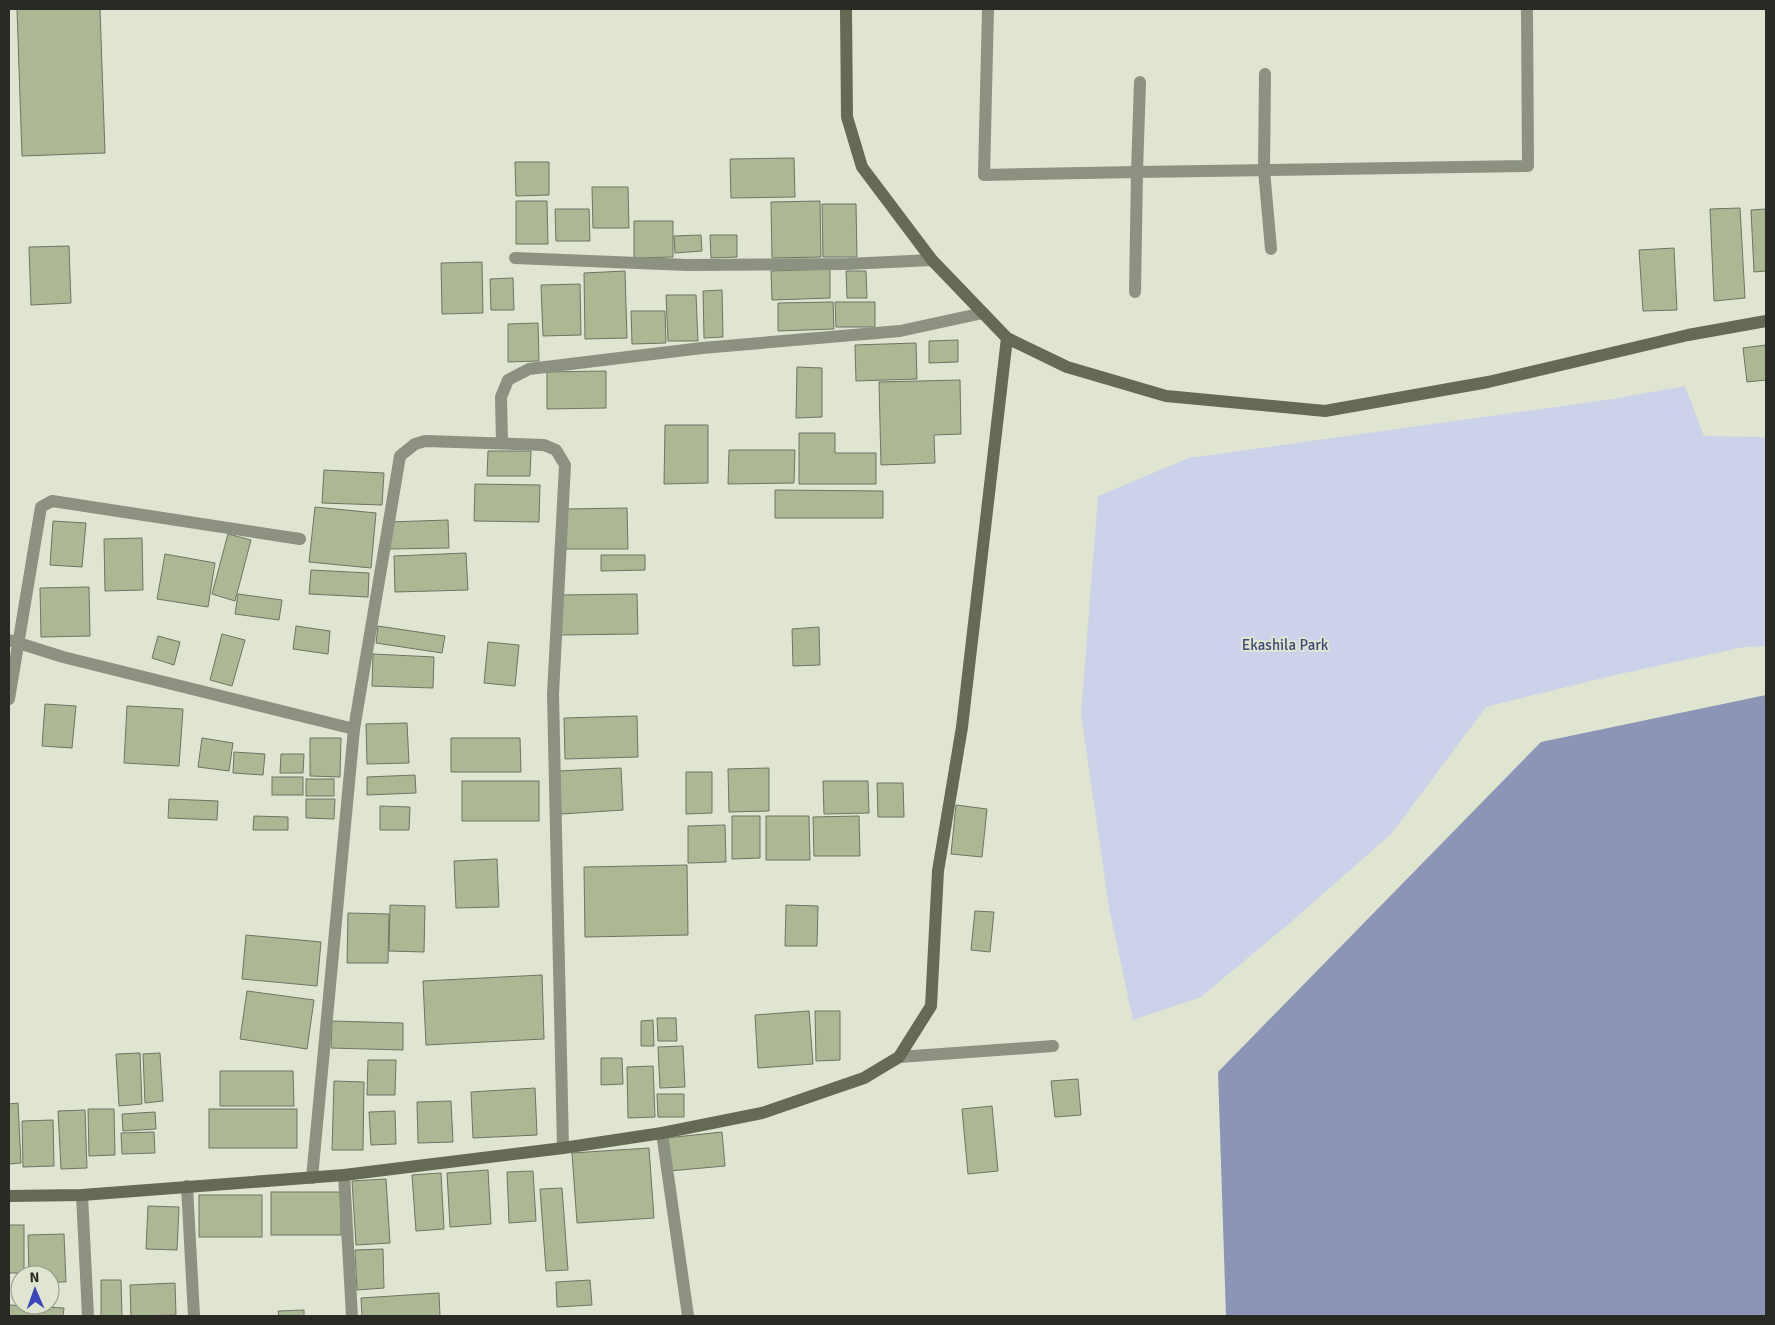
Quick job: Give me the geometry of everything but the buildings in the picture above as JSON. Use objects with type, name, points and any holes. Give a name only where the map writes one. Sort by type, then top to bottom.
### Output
[{"type":"street","points":[[846,9],[848,117],[862,167],[932,260],[1007,338],[1067,367],[1166,396],[1325,411],[1488,382],[1688,335],[1766,321]]},
{"type":"street","points":[[988,9],[984,175],[1528,166],[1527,9]]},
{"type":"street","points":[[1265,74],[1264,170],[1271,249]]},
{"type":"street","points":[[1135,292],[1140,82]]},
{"type":"street","points":[[515,258],[687,265],[847,264],[932,260]]},
{"type":"street","points":[[502,442],[501,397],[508,380],[529,369],[702,348],[900,331],[982,313]]},
{"type":"street","points":[[899,1057],[931,1006],[938,871],[962,726],[1007,338]]},
{"type":"street","points":[[312,1178],[354,729],[400,456],[415,444],[425,440],[544,445],[556,450],[565,466],[553,694],[563,1148]]},
{"type":"street","points":[[9,699],[14,641],[41,506],[52,501],[300,539]]},
{"type":"street","points":[[14,641],[63,657],[354,729]]},
{"type":"street","points":[[9,1196],[82,1195],[312,1178],[563,1148],[662,1133],[762,1113],[864,1078],[899,1057],[1053,1046]]},
{"type":"street","points":[[662,1133],[688,1316]]},
{"type":"street","points":[[344,1175],[352,1316]]},
{"type":"street","points":[[187,1186],[194,1316]]},
{"type":"street","points":[[82,1195],[88,1316]]},
{"type":"green space","name":"Ekashila Park","points":[[1685,386],[1704,436],[1766,437],[1766,646],[1744,647],[1611,676],[1486,707],[1391,834],[1291,922],[1201,997],[1133,1020],[1109,908],[1081,714],[1098,496],[1189,458],[1613,399]]},
{"type":"shaded area","points":[[1766,695],[1766,1316],[1226,1316],[1218,1072],[1541,742]]}]
